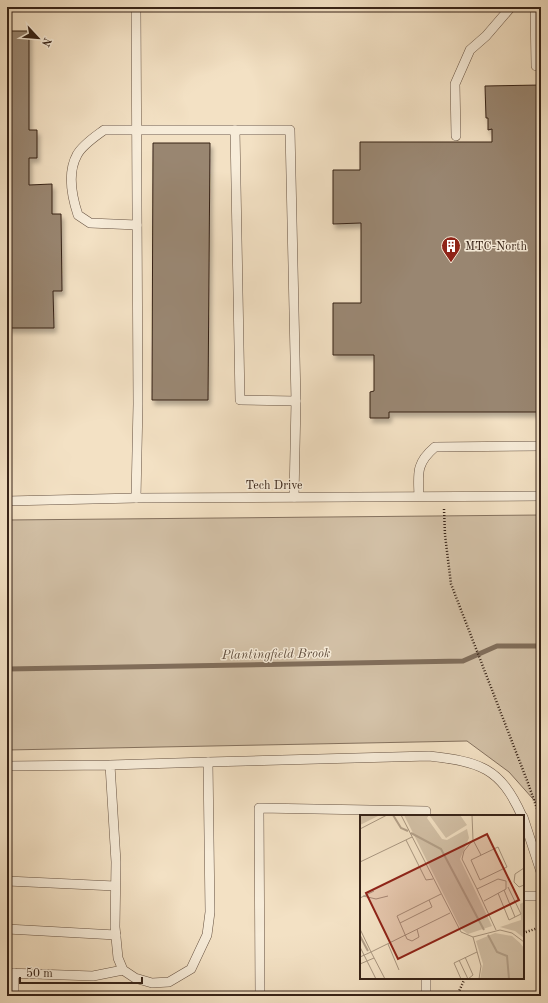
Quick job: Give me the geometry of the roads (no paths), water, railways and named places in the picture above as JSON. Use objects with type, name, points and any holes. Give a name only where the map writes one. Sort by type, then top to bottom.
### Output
[{"type":"lane","points":[[136,7],[136,498]]},
{"type":"lane","points":[[456,136],[455,84],[470,50],[486,36],[511,7]]},
{"type":"lane","points":[[535,7],[536,66]]},
{"type":"lane","points":[[137,225],[90,223],[78,215],[73,200],[72,174],[77,154],[104,130],[290,130],[296,401],[294,497]]},
{"type":"lane","points":[[235,130],[240,400],[296,401]]},
{"type":"lane","points":[[419,496],[418,472],[424,456],[435,447],[541,446]]},
{"type":"lane","name":"Tech Drive","points":[[7,502],[136,498],[541,496]]},
{"type":"lane","points":[[7,766],[110,765],[429,756],[463,760],[491,771],[513,795],[522,815]]},
{"type":"lane","points":[[110,765],[118,958],[123,970],[135,978],[152,983],[169,982],[191,969],[207,935],[210,912],[208,762]]},
{"type":"lane","points":[[260,996],[259,808],[426,811],[426,815]]},
{"type":"lane","points":[[524,820],[541,872]]},
{"type":"lane","points":[[7,881],[115,886]]},
{"type":"lane","points":[[524,896],[541,896]]},
{"type":"lane","points":[[7,929],[116,935]]},
{"type":"lane","points":[[14,996],[11,973],[93,976],[123,970]]},
{"type":"lane","points":[[426,979],[426,996]]},
{"type":"waterway","name":"Plantingfield Brook","points":[[7,669],[463,661],[497,646],[541,646]]},
{"type":"place","name":"MTC-North","points":[[451,263]]}]
